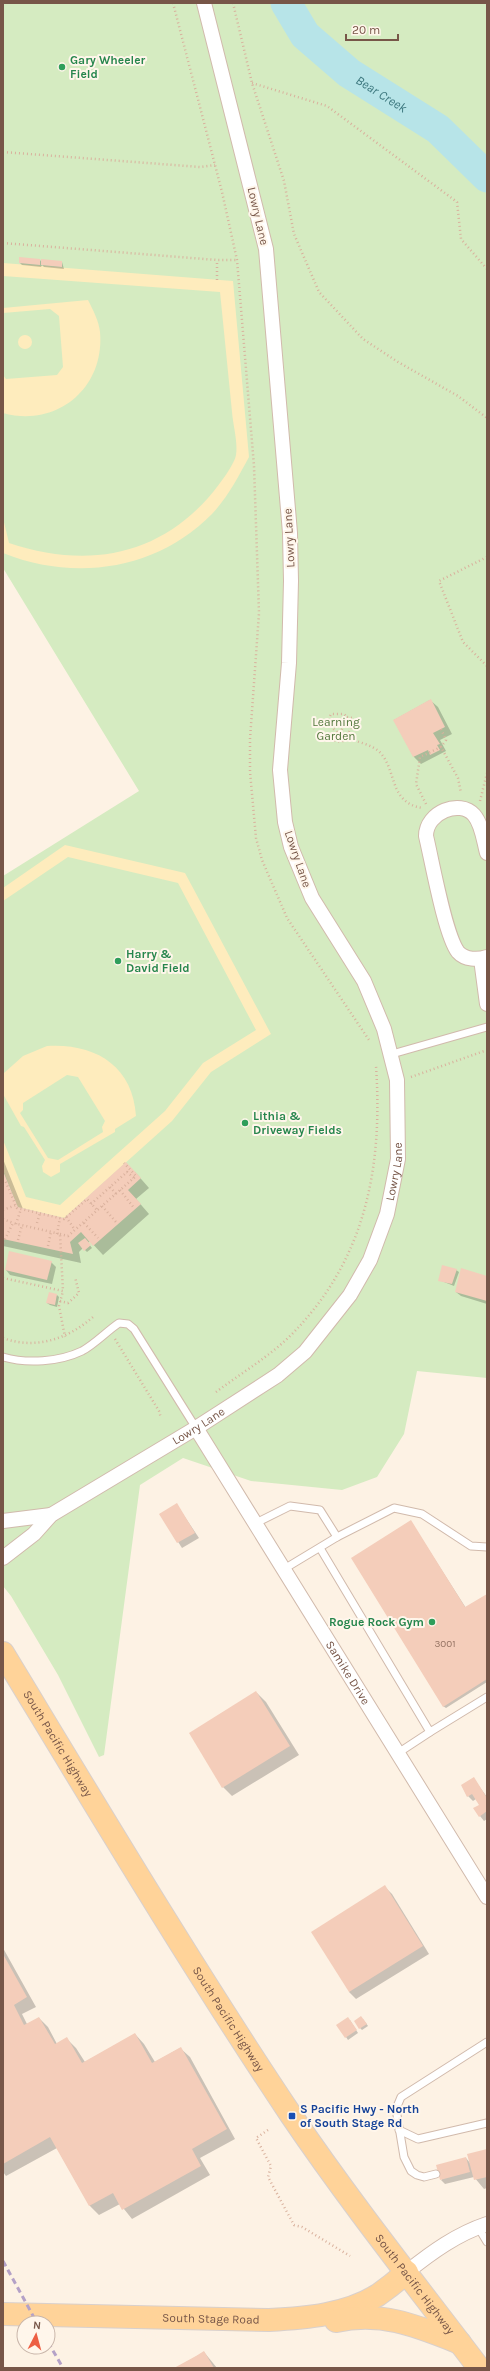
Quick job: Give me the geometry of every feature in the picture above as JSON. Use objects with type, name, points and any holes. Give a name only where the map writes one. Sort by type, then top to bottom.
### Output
[{"type":"main road","name":"South Pacific Highway","points":[[3,1653],[272,2085],[335,2176],[479,2368]]},
{"type":"main road","name":"South Stage Road","points":[[3,2314],[269,2320],[311,2318],[344,2310],[377,2296],[407,2272]]},
{"type":"main road","points":[[269,2320],[296,2326],[309,2326],[368,2317],[394,2319],[460,2342]]},
{"type":"street","name":"Lowry Lane","points":[[3,1558],[34,1534],[51,1515],[196,1428],[278,1375],[305,1352],[350,1295],[364,1272],[387,1214],[398,1159],[398,1083],[392,1054],[374,1001],[364,981],[312,898],[291,847],[285,822],[280,770],[289,663],[291,554],[285,463],[266,249],[204,3]]},
{"type":"street","points":[[487,853],[469,812],[448,810],[433,817],[426,830],[426,836],[450,935],[459,953],[468,958],[484,958],[487,1004]]},
{"type":"street","name":"Samike Drive","points":[[196,1428],[487,1897]]},
{"type":"street","name":"Lowry Lane","points":[[3,1521],[51,1515]]},
{"type":"street","points":[[407,2272],[430,2253],[483,2226]]},
{"type":"lane","points":[[392,1054],[487,1027]]},
{"type":"lane","points":[[3,1357],[25,1361],[62,1357],[82,1351],[119,1323],[128,1324],[134,1329],[196,1428]]},
{"type":"lane","points":[[256,1523],[290,1506],[320,1510],[337,1538]]},
{"type":"lane","points":[[284,1569],[337,1538],[394,1508],[422,1514],[471,1546],[487,1547]]},
{"type":"lane","points":[[320,1548],[430,1732]]},
{"type":"lane","points":[[398,1753],[487,1698]]},
{"type":"lane","points":[[436,2174],[424,2177],[411,2171],[404,2158],[396,2109],[401,2097],[487,2042]]},
{"type":"lane","points":[[399,2130],[418,2139],[487,2123]]},
{"type":"lane","points":[[483,2226],[487,2242]]},
{"type":"path","points":[[232,3],[252,83],[284,181],[294,234],[319,292],[363,339],[398,362],[458,396],[487,418]]},
{"type":"path","points":[[252,83],[327,106],[457,202],[461,239],[487,269]]},
{"type":"path","points":[[3,152],[200,167],[215,165]]},
{"type":"path","points":[[3,243],[217,260],[236,260]]},
{"type":"path","points":[[217,260],[217,280]]},
{"type":"path","points":[[487,557],[439,581],[463,642],[487,666]]},
{"type":"path","points":[[340,734],[329,736],[328,739],[342,742],[346,737],[354,725],[354,721],[344,714],[331,714],[328,720],[331,727],[346,737],[374,748],[383,756],[399,795],[422,808],[428,808],[416,784],[420,757],[441,747],[446,740],[441,729]]},
{"type":"path","points":[[340,734],[347,717]]},
{"type":"path","points":[[336,735],[336,741]]},
{"type":"path","points":[[441,747],[458,778],[469,812],[482,798],[487,773]]},
{"type":"path","points":[[410,1078],[487,1050]]},
{"type":"path","points":[[124,1163],[136,1176],[134,1178]]},
{"type":"path","points":[[92,1204],[127,1172],[134,1178]]},
{"type":"path","points":[[3,1219],[68,1236],[134,1178]]},
{"type":"path","points":[[3,1180],[5,1180],[16,1205],[20,1209],[66,1218],[87,1199],[97,1210]]},
{"type":"path","points":[[110,1187],[116,1194]]},
{"type":"path","points":[[120,1190],[134,1208]]},
{"type":"path","points":[[3,1210],[16,1205]]},
{"type":"path","points":[[102,1206],[116,1222]]},
{"type":"path","points":[[3,1243],[15,1223],[20,1209]]},
{"type":"path","points":[[38,1223],[40,1213]]},
{"type":"path","points":[[60,1218],[58,1234],[63,1291],[60,1301],[65,1337]]},
{"type":"path","points":[[66,1218],[75,1230]]},
{"type":"path","points":[[84,1223],[98,1238]]},
{"type":"path","points":[[18,1240],[22,1225]]},
{"type":"path","points":[[48,1246],[51,1232]]},
{"type":"path","points":[[60,1301],[68,1303],[79,1293],[75,1277]]},
{"type":"path","points":[[3,1278],[63,1291]]},
{"type":"path","points":[[3,1338],[24,1343],[45,1342],[65,1337],[93,1317]]},
{"type":"path","points":[[115,1339],[159,1410],[161,1418]]},
{"type":"path","points":[[268,2130],[256,2138],[271,2166],[268,2177],[294,2225],[302,2227],[350,2256]]},
{"type":"green space","name":"Lithia & Driveway Fields","points":[[3,3],[487,3],[487,1378],[417,1371],[404,1434],[377,1477],[342,1490],[251,1481],[183,1458],[140,1485],[104,1755],[99,1757],[58,1675],[11,1596],[3,1586],[3,876],[139,791],[3,568]]},
{"type":"sand","points":[[3,263],[233,281],[249,457],[223,501],[212,514],[190,533],[166,548],[141,559],[114,565],[86,568],[58,567],[30,562],[3,553],[3,518],[9,543],[37,551],[64,555],[91,556],[116,552],[141,545],[165,534],[187,518],[208,498],[220,483],[235,460],[236,439],[220,292],[3,276]]},
{"type":"sand","points":[[88,300],[96,316],[100,332],[99,352],[95,370],[86,386],[74,399],[59,409],[42,415],[23,416],[3,413],[3,375],[6,379],[57,375],[63,367],[59,316],[50,309],[3,313],[3,308]]},
{"type":"sand","points":[[22,335],[28,335],[32,339],[32,345],[28,349],[22,349],[18,345],[18,339]]},
{"type":"sand","points":[[65,845],[185,873],[271,1034],[211,1072],[172,1121],[64,1218],[18,1207],[3,1170],[3,1140],[26,1197],[60,1205],[165,1111],[203,1063],[256,1030],[178,883],[68,857],[3,901],[3,888]]},
{"type":"sand","points":[[47,1046],[80,1048],[95,1053],[108,1061],[119,1071],[127,1083],[133,1098],[136,1116],[115,1129],[115,1132],[60,1164],[60,1172],[51,1177],[43,1172],[42,1166],[45,1160],[24,1127],[21,1126],[3,1094],[4,1073],[23,1056]],"holes":[[[67,1075],[78,1077],[105,1121],[102,1127],[103,1132],[58,1160],[48,1158],[20,1113],[23,1110],[23,1103]]]},
{"type":"building","points":[[19,257],[40,259],[40,265],[19,263]]},
{"type":"building","points":[[41,259],[62,261],[62,267],[41,265]]},
{"type":"building","points":[[431,699],[445,727],[433,733],[440,744],[437,745],[440,750],[430,755],[428,750],[413,757],[393,720]]},
{"type":"building","points":[[126,1162],[141,1178],[128,1190],[141,1204],[93,1246],[81,1232],[70,1242],[73,1254],[3,1239],[3,1171],[18,1207],[64,1218]]},
{"type":"building","points":[[85,1238],[91,1245],[84,1251],[78,1243]]},
{"type":"building","points":[[9,1251],[52,1261],[47,1280],[5,1270]]},
{"type":"building","points":[[442,1265],[457,1269],[452,1284],[438,1281]]},
{"type":"building","points":[[461,1268],[487,1276],[487,1301],[455,1292]]},
{"type":"building","points":[[49,1292],[57,1294],[55,1305],[46,1303]]},
{"type":"building","points":[[177,1503],[195,1533],[177,1543],[159,1514]]},
{"type":"building","points":[[411,1520],[465,1607],[487,1594],[487,1679],[443,1707],[351,1558]]},
{"type":"building","points":[[256,1691],[290,1746],[222,1788],[189,1733]]},
{"type":"building","points":[[474,1777],[487,1798],[487,1811],[479,1817],[473,1808],[479,1805],[472,1794],[467,1797],[461,1785]]},
{"type":"building","points":[[385,1885],[423,1946],[349,1992],[311,1932]]},
{"type":"building","points":[[3,1954],[27,1997],[14,2005],[24,2025],[39,2017],[55,2044],[67,2037],[82,2063],[135,2033],[152,2063],[181,2047],[227,2129],[192,2149],[201,2166],[122,2210],[113,2193],[89,2206],[50,2137],[3,2164]]},
{"type":"building","points":[[361,2016],[367,2024],[359,2029],[354,2021]]},
{"type":"building","points":[[348,2017],[357,2030],[345,2038],[336,2025]]},
{"type":"building","points":[[487,2149],[487,2177],[474,2180],[467,2154]]},
{"type":"building","points":[[466,2157],[470,2172],[440,2180],[436,2165]]},
{"type":"building","points":[[204,2351],[214,2368],[174,2368],[196,2356]]},
{"type":"waterway","name":"Bear Creek","points":[[286,3],[305,35],[349,73],[438,129],[487,177]]},
{"type":"railway","points":[[3,2261],[33,2315]]},
{"type":"railway","points":[[56,2355],[63,2368]]},
{"type":"place","name":"Gary Wheeler Field","points":[[62,67]]},
{"type":"place","name":"Harry & David Field","points":[[118,961]]},
{"type":"place","name":"Lithia & Driveway Fields","points":[[245,1123]]},
{"type":"place","name":"Rogue Rock Gym","points":[[432,1622]]},
{"type":"place","name":"S Pacific Hwy - North of South Stage Rd","points":[[292,2116]]},
{"type":"park label","name":"Learning Garden","points":[[336,729]]}]
